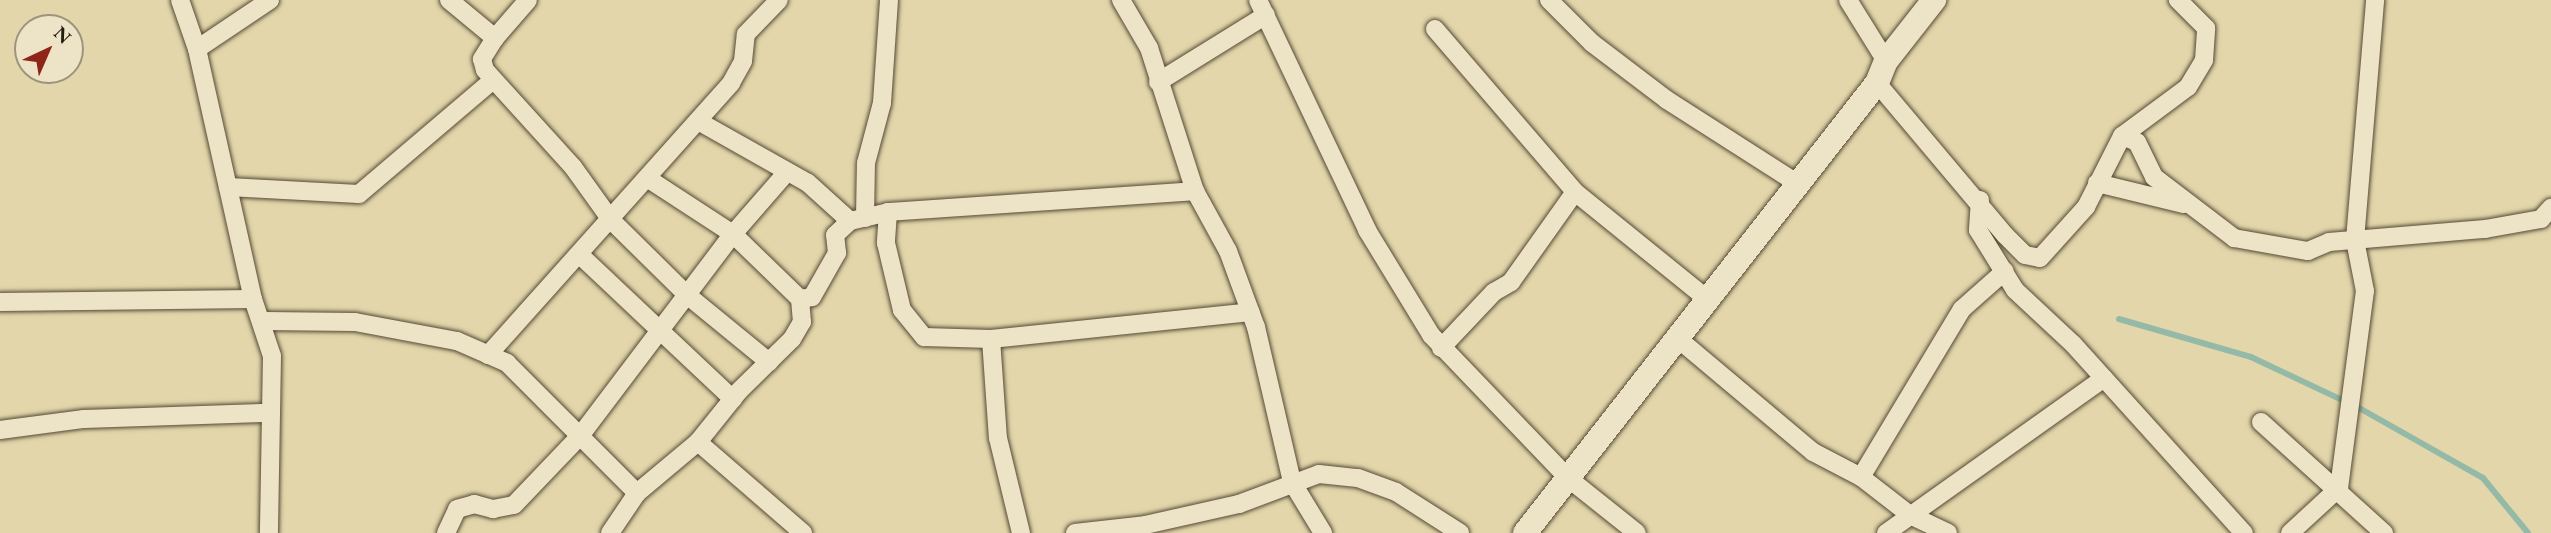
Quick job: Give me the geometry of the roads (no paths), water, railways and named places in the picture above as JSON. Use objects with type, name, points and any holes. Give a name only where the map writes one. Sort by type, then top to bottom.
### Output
[{"type":"main road","points":[[1525,533],[1882,72],[1934,0]]},
{"type":"street","points":[[180,0],[197,49],[253,299],[264,321],[272,356],[269,533]]},
{"type":"street","points":[[197,49],[270,0]]},
{"type":"street","points":[[449,0],[495,38]]},
{"type":"street","points":[[528,0],[495,38],[481,59],[493,80],[573,167],[611,220],[687,295],[769,362]]},
{"type":"street","points":[[488,355],[731,83],[743,61],[746,34],[779,0]]},
{"type":"street","points":[[858,219],[866,163],[882,103],[889,0]]},
{"type":"street","points":[[1121,0],[1149,48],[1195,191],[1228,251],[1251,312],[1292,482],[1323,533]]},
{"type":"street","points":[[1549,0],[1592,43],[1667,100],[1796,182]]},
{"type":"street","points":[[1848,0],[1882,72],[1952,174],[1980,200],[2025,255],[2040,258],[2086,207],[2122,136],[2188,87],[2204,60],[2206,28],[2178,0]]},
{"type":"street","points":[[2290,533],[2339,488],[2365,291],[2355,240],[2375,0]]},
{"type":"street","points":[[1158,82],[1262,8],[1367,230],[1441,348],[1568,478],[1637,533]]},
{"type":"street","points":[[1435,29],[1575,192],[1707,299]]},
{"type":"street","points":[[228,187],[359,194],[493,80]]},
{"type":"street","points":[[698,121],[808,183],[858,219]]},
{"type":"street","points":[[2122,136],[2133,137],[2154,177],[2234,238],[2308,251],[2329,242],[2486,229],[2541,219],[2551,208]]},
{"type":"street","points":[[446,533],[457,509],[474,504],[493,509],[514,505],[580,436],[733,234],[787,172]]},
{"type":"street","points":[[610,533],[637,494],[698,442],[733,400],[792,339],[802,322],[800,299],[733,234],[647,178]]},
{"type":"street","points":[[2097,183],[2190,205]]},
{"type":"street","points":[[800,299],[812,297],[837,253],[835,235],[858,219],[888,212],[1195,191]]},
{"type":"street","points":[[1441,348],[1494,292],[1511,282],[1575,192]]},
{"type":"street","points":[[1980,200],[1978,230],[2015,290],[2104,379],[2244,533]]},
{"type":"street","points":[[888,212],[886,243],[902,310],[924,337],[991,339],[1251,312]]},
{"type":"street","points":[[580,255],[733,400]]},
{"type":"street","points":[[1861,477],[1962,309],[2005,271]]},
{"type":"street","points":[[0,302],[253,299]]},
{"type":"street","points":[[264,321],[355,322],[457,341],[507,363],[637,494]]},
{"type":"street","points":[[1676,337],[1812,452],[1861,477],[1910,515],[1948,533]]},
{"type":"street","points":[[991,339],[998,438],[1021,533]]},
{"type":"street","points":[[1886,533],[2104,379]]},
{"type":"street","points":[[0,430],[84,419],[269,413]]},
{"type":"street","points":[[2261,422],[2339,488],[2385,533]]},
{"type":"street","points":[[698,442],[803,533]]},
{"type":"street","points":[[1075,533],[1145,525],[1239,505],[1292,482],[1319,474],[1358,478],[1396,492],[1460,533]]},
{"type":"waterway","points":[[2119,319],[2251,357],[2361,409],[2483,478],[2528,533]]}]
